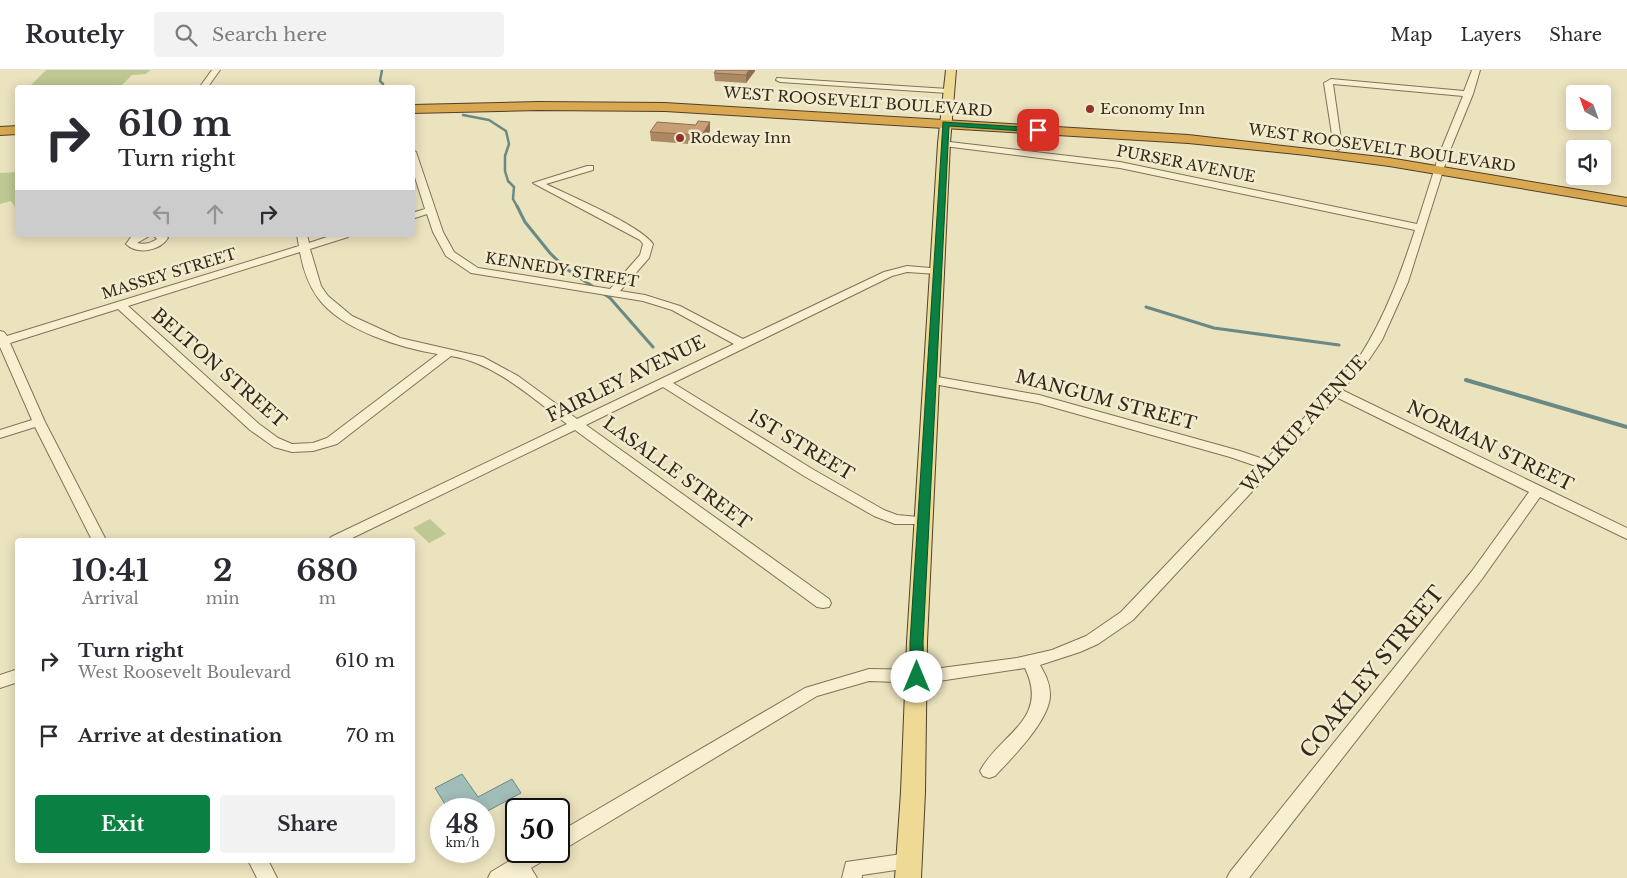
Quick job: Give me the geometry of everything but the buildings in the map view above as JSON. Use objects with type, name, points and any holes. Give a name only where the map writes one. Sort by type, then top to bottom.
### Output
[{"type":"highway","name":"WEST ROOSEVELT BOULEVARD","points":[[415,101],[608,97],[946,119],[1247,144],[1627,191]]},
{"type":"highway","points":[[415,106],[433,100]]},
{"type":"highway","name":"WEST ROOSEVELT BOULEVARD","points":[[415,107],[665,107],[1161,128],[1338,147],[1627,202]]},
{"type":"highway","points":[[0,122],[15,121]]},
{"type":"highway","points":[[0,131],[15,130]]},
{"type":"main road","points":[[909,869],[917,642],[944,143],[951,70]]},
{"type":"street","points":[[205,85],[216,70]]},
{"type":"street","name":"WALKUP AVENUE","points":[[570,835],[811,692],[852,678],[870,675],[887,674],[917,677],[1031,663],[1081,645],[1112,628],[1127,616],[1336,392],[1376,340],[1403,282],[1440,167],[1469,94],[1476,70]]},
{"type":"street","points":[[780,80],[948,91]]},
{"type":"street","points":[[1338,147],[1328,83],[1331,81],[1469,94]]},
{"type":"street","name":"PURSER AVENUE","points":[[944,143],[1120,165],[1420,228]]},
{"type":"street","name":"KENNEDY STREET","points":[[415,161],[438,232],[450,254],[474,271],[612,293],[667,304],[743,344]]},
{"type":"street","points":[[590,168],[538,183],[644,238],[648,244],[645,256],[612,293]]},
{"type":"street","points":[[415,215],[431,210]]},
{"type":"street","points":[[140,237],[135,239],[131,244],[136,247],[154,245],[162,240],[161,237]]},
{"type":"street","name":"MASSEY STREET","points":[[2,337],[121,305],[303,241],[330,237]]},
{"type":"street","name":"LASALLE STREET","points":[[303,241],[316,287],[323,298],[341,314],[359,325],[376,332],[424,348],[474,358],[491,365],[577,424],[823,603]]},
{"type":"street","name":"FAIRLEY AVENUE","points":[[340,538],[897,271],[916,269],[938,271]]},
{"type":"street","name":"BELTON STREET","points":[[121,305],[187,368],[250,422],[280,444],[298,448],[311,447],[332,441],[448,352]]},
{"type":"street","points":[[2,337],[39,422],[98,538]]},
{"type":"street","name":"MANGUM STREET","points":[[932,380],[1039,399],[1235,454],[1268,466]]},
{"type":"street","name":"1ST STREET","points":[[665,383],[809,473],[878,513],[895,519],[924,521]]},
{"type":"street","name":"NORMAN STREET","points":[[1336,392],[1627,534]]},
{"type":"street","points":[[0,434],[39,422]]},
{"type":"street","name":"COAKLEY STREET","points":[[1237,878],[1477,575],[1538,490]]},
{"type":"street","points":[[989,771],[1037,713],[1042,696],[1038,678],[1031,663]]},
{"type":"street","points":[[0,682],[15,676]]},
{"type":"street","points":[[260,863],[267,878]]},
{"type":"street","points":[[498,878],[522,872],[531,863]]},
{"type":"street","points":[[852,878],[853,868],[909,869]]},
{"type":"green space","points":[[46,70],[150,70],[146,74],[132,75],[122,85],[31,85]]},
{"type":"green space","points":[[15,172],[15,207],[11,201],[0,204],[0,173]]},
{"type":"green space","points":[[430,519],[446,534],[429,543],[413,528]]},
{"type":"water","points":[[462,774],[478,797],[512,779],[521,793],[512,798],[505,798],[505,802],[495,807],[495,798],[441,798],[435,788]]},
{"type":"waterway","points":[[382,70],[380,81],[383,84]]},
{"type":"waterway","points":[[463,115],[489,120],[506,131],[509,144],[505,156],[505,171],[508,181],[514,187],[513,199],[518,208]]},
{"type":"waterway","points":[[518,208],[525,222],[550,253],[565,268],[610,298],[653,347]]},
{"type":"waterway","points":[[1146,307],[1214,328],[1339,345]]},
{"type":"waterway","points":[[1470,381],[1466,380],[1627,427]]},
{"type":"place","name":"Economy Inn","points":[[1090,109]]},
{"type":"place","name":"Rodeway Inn","points":[[680,138]]},
{"type":"route","points":[[917,677],[917,642],[945,124],[1038,130]]}]
